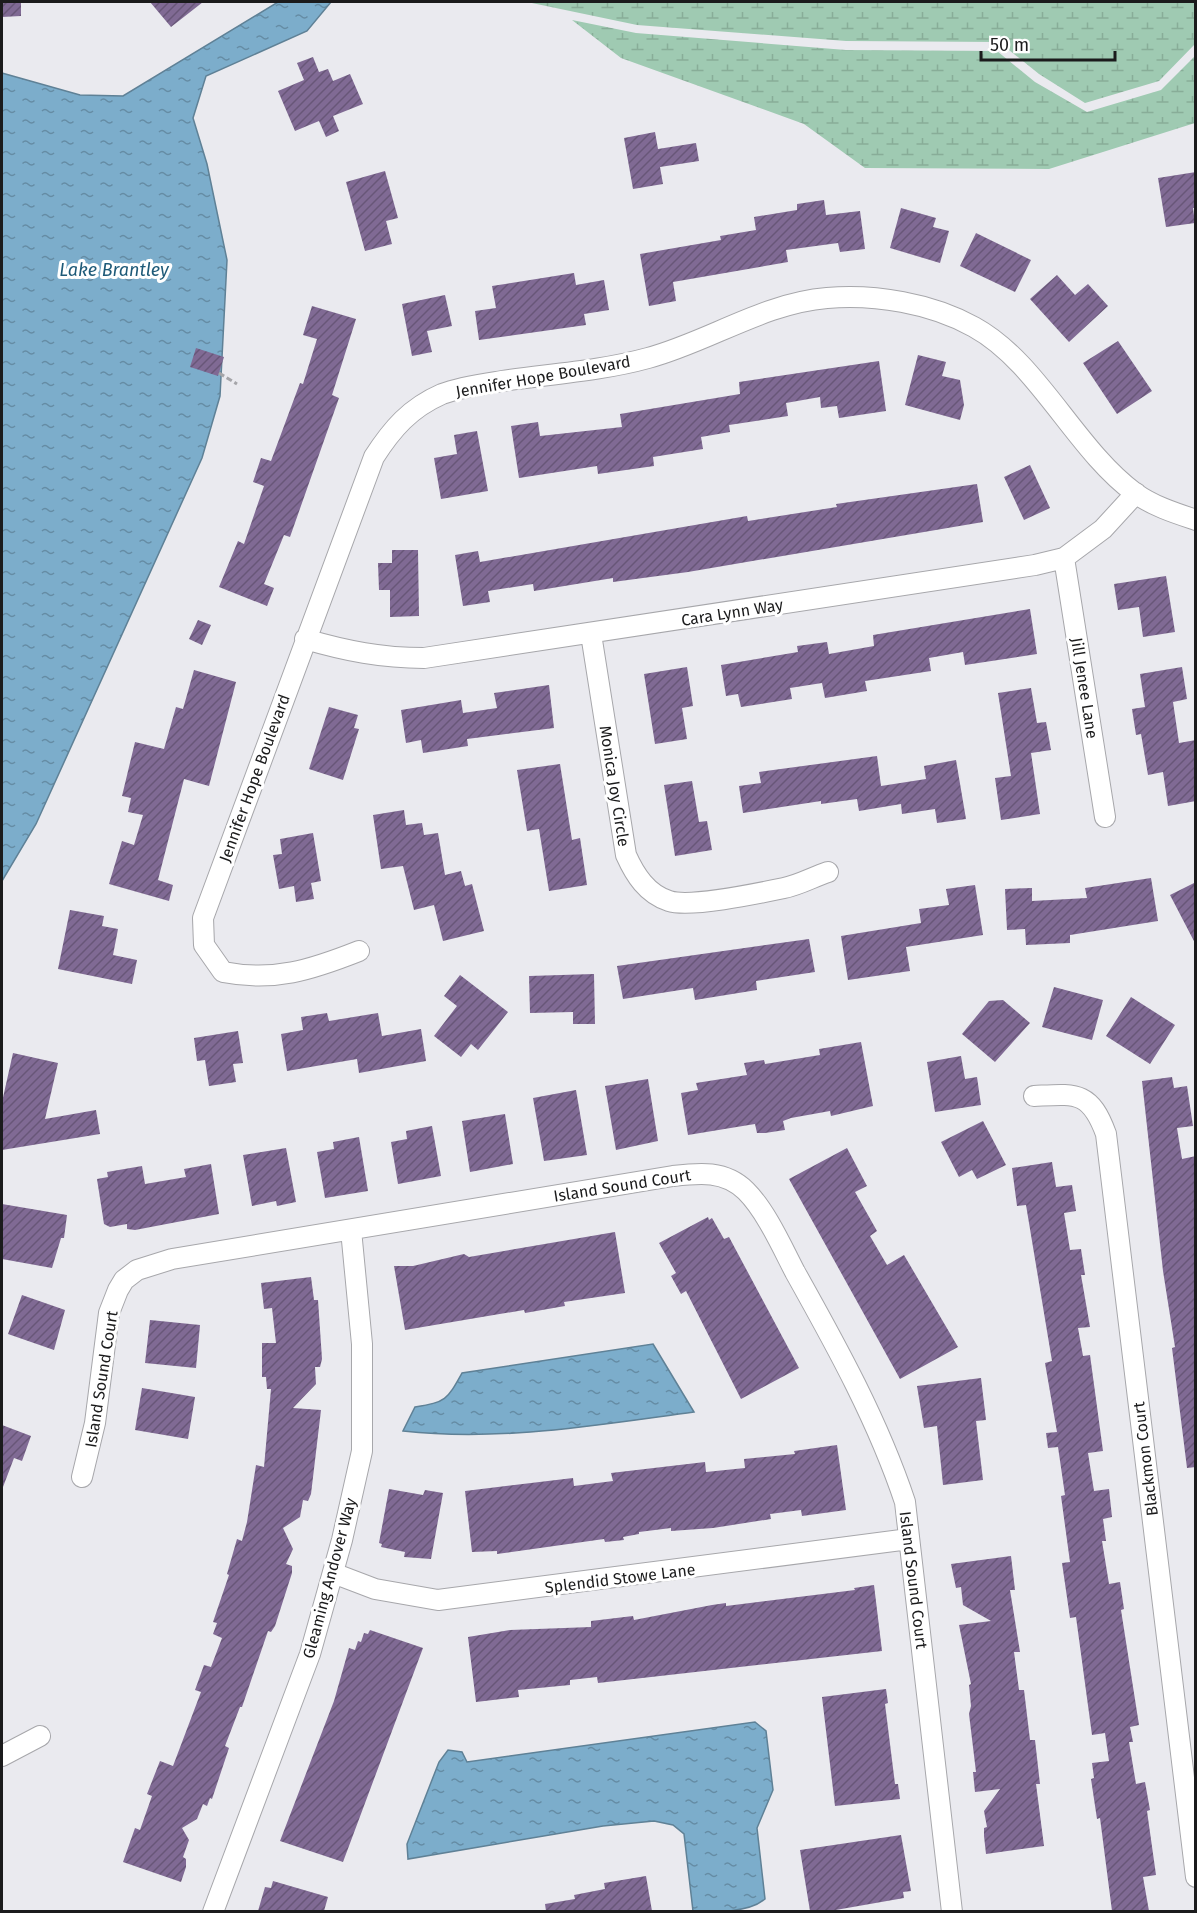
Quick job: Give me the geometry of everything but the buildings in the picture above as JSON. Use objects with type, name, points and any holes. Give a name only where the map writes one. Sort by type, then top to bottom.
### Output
[{"type":"street","name":"Jennifer Hope Boulevard","points":[[359,951],[312,970],[251,978],[223,972],[204,945],[203,918],[374,458],[392,428],[443,394],[484,384],[646,359],[695,343],[785,306],[826,298],[877,298],[925,308],[974,327],[1009,353],[1100,461],[1136,493],[1165,509],[1196,520]]},
{"type":"street","name":"Cara Lynn Way","points":[[305,639],[352,653],[385,658],[424,658],[1035,565],[1065,558],[1103,529],[1136,493]]},
{"type":"street","name":"Jill Jenee Lane","points":[[1065,558],[1105,817]]},
{"type":"street","name":"Monica Joy Circle","points":[[591,634],[626,855],[635,875],[653,893],[670,902],[692,903],[786,888],[828,872]]},
{"type":"street","name":"Blackmon Court","points":[[1034,1096],[1075,1094],[1089,1102],[1099,1116],[1106,1134],[1196,1877]]},
{"type":"street","name":"Island Sound Court","points":[[82,1477],[95,1423],[109,1313],[124,1280],[137,1270],[172,1259],[673,1176],[703,1172],[724,1176],[746,1190],[771,1229],[850,1371],[888,1452],[904,1502],[952,1911]]},
{"type":"street","name":"Gleaming Andover Way","points":[[213,1911],[310,1654],[333,1573],[362,1451],[362,1344],[351,1230]]},
{"type":"street","name":"Splendid Stowe Lane","points":[[333,1573],[375,1589],[438,1600],[909,1539]]},
{"type":"street","points":[[2,1756],[40,1736]]},
{"type":"path","points":[[219,373],[237,384]]},
{"type":"green space","points":[[527,2],[1195,2],[1195,44],[1159,81],[1085,103],[1039,74],[999,42],[846,41],[637,25]]},
{"type":"green space","points":[[572,20],[636,33],[846,50],[997,51],[1035,82],[1087,112],[1161,90],[1195,56],[1195,123],[1049,169],[865,168],[804,124],[621,58]]},
{"type":"water","name":"Lake Brantley","points":[[278,2],[331,2],[307,31],[206,76],[193,118],[207,164],[227,260],[220,396],[202,458],[36,824],[2,881],[2,73],[80,95],[123,96]]},
{"type":"water","points":[[653,1344],[694,1412],[585,1427],[512,1433],[439,1434],[403,1431],[415,1407],[445,1398],[462,1373]]},
{"type":"water","points":[[755,1722],[766,1731],[773,1790],[757,1828],[765,1899],[758,1904],[731,1911],[693,1911],[684,1834],[673,1825],[654,1821],[603,1826],[408,1859],[407,1844],[439,1762],[448,1750],[462,1752],[467,1762]]}]
